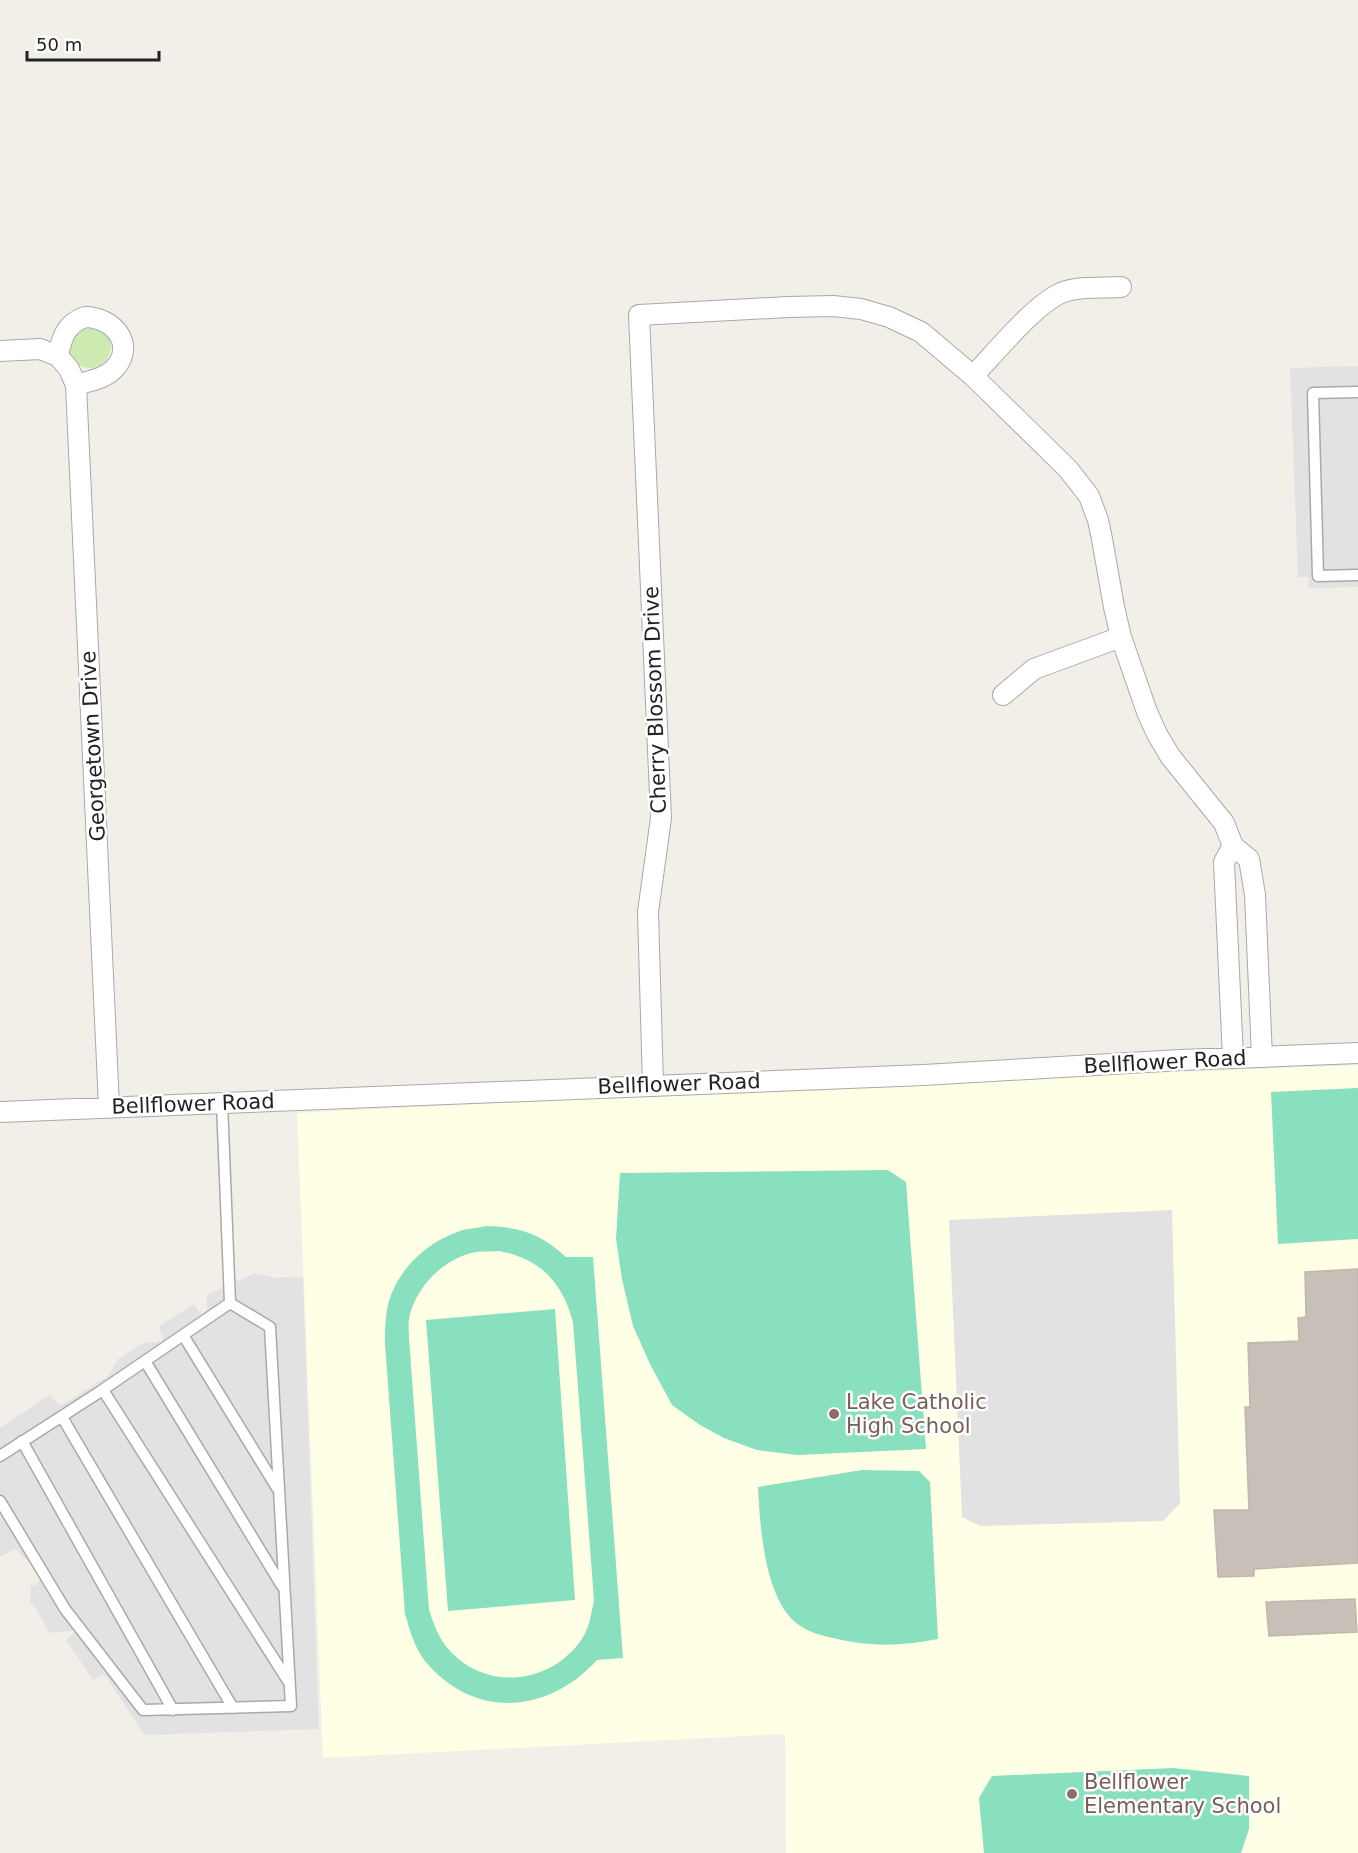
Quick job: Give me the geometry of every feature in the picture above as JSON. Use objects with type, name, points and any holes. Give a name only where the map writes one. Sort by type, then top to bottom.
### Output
[{"type":"street","points":[[1121,287],[1076,290],[1060,294],[1026,321],[973,375],[1068,469],[1089,496],[1100,530],[1121,637],[1157,734],[1170,756],[1224,823],[1233,846],[1249,859],[1255,895],[1262,1057]]},
{"type":"street","name":"Cherry Blossom Drive","points":[[652,1085],[648,912],[662,818],[639,315],[788,307],[833,306],[861,309],[889,317],[921,332],[973,375]]},
{"type":"street","points":[[0,351],[40,350],[58,356],[62,338],[67,328],[75,321],[85,317],[106,320],[120,336],[121,357],[116,367],[108,374],[76,385]]},
{"type":"street","name":"Georgetown Drive","points":[[58,356],[69,369],[76,385],[109,1107]]},
{"type":"street","points":[[1003,695],[1034,669],[1121,637]]},
{"type":"street","points":[[1233,846],[1224,862],[1233,1058]]},
{"type":"street","name":"Bellflower Road","points":[[0,1112],[924,1075],[1358,1053]]},
{"type":"lane","points":[[1358,392],[1313,393],[1318,576],[1358,575]]},
{"type":"lane","points":[[222,1103],[230,1303]]},
{"type":"lane","points":[[0,1456],[104,1390],[230,1303]]},
{"type":"lane","points":[[0,1501],[65,1609],[143,1710],[291,1706],[270,1327],[230,1303]]},
{"type":"lane","points":[[183,1335],[279,1491]]},
{"type":"lane","points":[[145,1361],[284,1589]]},
{"type":"lane","points":[[104,1390],[289,1683]]},
{"type":"lane","points":[[62,1417],[233,1708]]},
{"type":"lane","points":[[22,1442],[173,1710]]},
{"type":"shaded area","points":[[1358,366],[1358,587],[1308,588],[1308,577],[1298,577],[1290,368]]},
{"type":"shaded area","name":"Lake Catholic High School","points":[[1358,1065],[1358,1853],[786,1853],[785,1734],[323,1758],[297,1113],[968,1080]]},
{"type":"shaded area","points":[[1172,1210],[1180,1503],[1163,1521],[980,1526],[962,1517],[949,1220]]},
{"type":"shaded area","points":[[255,1273],[275,1278],[303,1277],[319,1729],[144,1735],[106,1676],[103,1675],[93,1680],[66,1640],[76,1630],[50,1633],[33,1604],[30,1604],[31,1585],[36,1585],[41,1574],[15,1549],[0,1557],[0,1428],[50,1395],[58,1404],[62,1405],[67,1402],[108,1376],[118,1359],[143,1343],[162,1341],[159,1326],[194,1304],[200,1313],[204,1313],[207,1311],[207,1295]]},
{"type":"green space","points":[[90,326],[105,332],[111,347],[105,362],[90,368],[75,362],[69,347],[75,332]]},
{"type":"green space","points":[[1358,1088],[1358,1239],[1278,1244],[1271,1092]]},
{"type":"green space","points":[[888,1170],[906,1182],[926,1449],[797,1455],[757,1450],[724,1438],[700,1425],[672,1405],[633,1326],[622,1279],[616,1239],[620,1173]]},
{"type":"green space","points":[[487,1226],[530,1233],[566,1257],[593,1257],[623,1658],[597,1660],[578,1678],[556,1691],[534,1700],[511,1703],[488,1701],[466,1693],[444,1680],[425,1661],[415,1644],[405,1614],[385,1344],[389,1301],[407,1267],[436,1242],[463,1230]],"holes":[[[499,1251],[538,1266],[548,1274],[563,1295],[573,1322],[594,1600],[585,1633],[566,1657],[534,1674],[498,1677],[465,1664],[450,1651],[443,1642],[429,1610],[409,1319],[412,1307],[424,1285],[442,1267],[453,1260],[476,1252]]]},
{"type":"green space","points":[[555,1309],[575,1600],[448,1611],[426,1320]]},
{"type":"green space","points":[[862,1470],[919,1471],[930,1482],[938,1639],[888,1645],[850,1642],[827,1637],[799,1625],[787,1614],[778,1599],[766,1561],[758,1487]]},
{"type":"green space","points":[[1173,1768],[1249,1776],[1249,1829],[1241,1853],[984,1853],[979,1798],[992,1776]]},
{"type":"building","points":[[1358,1269],[1358,1563],[1254,1569],[1254,1576],[1218,1577],[1214,1510],[1249,1510],[1245,1407],[1250,1407],[1248,1343],[1299,1341],[1298,1318],[1306,1317],[1305,1272]]},
{"type":"building","points":[[1355,1599],[1357,1632],[1269,1636],[1266,1602]]},
{"type":"place","name":"Lake Catholic High School","points":[[834,1414]]},
{"type":"place","name":"Bellflower Elementary School","points":[[1072,1794]]}]
